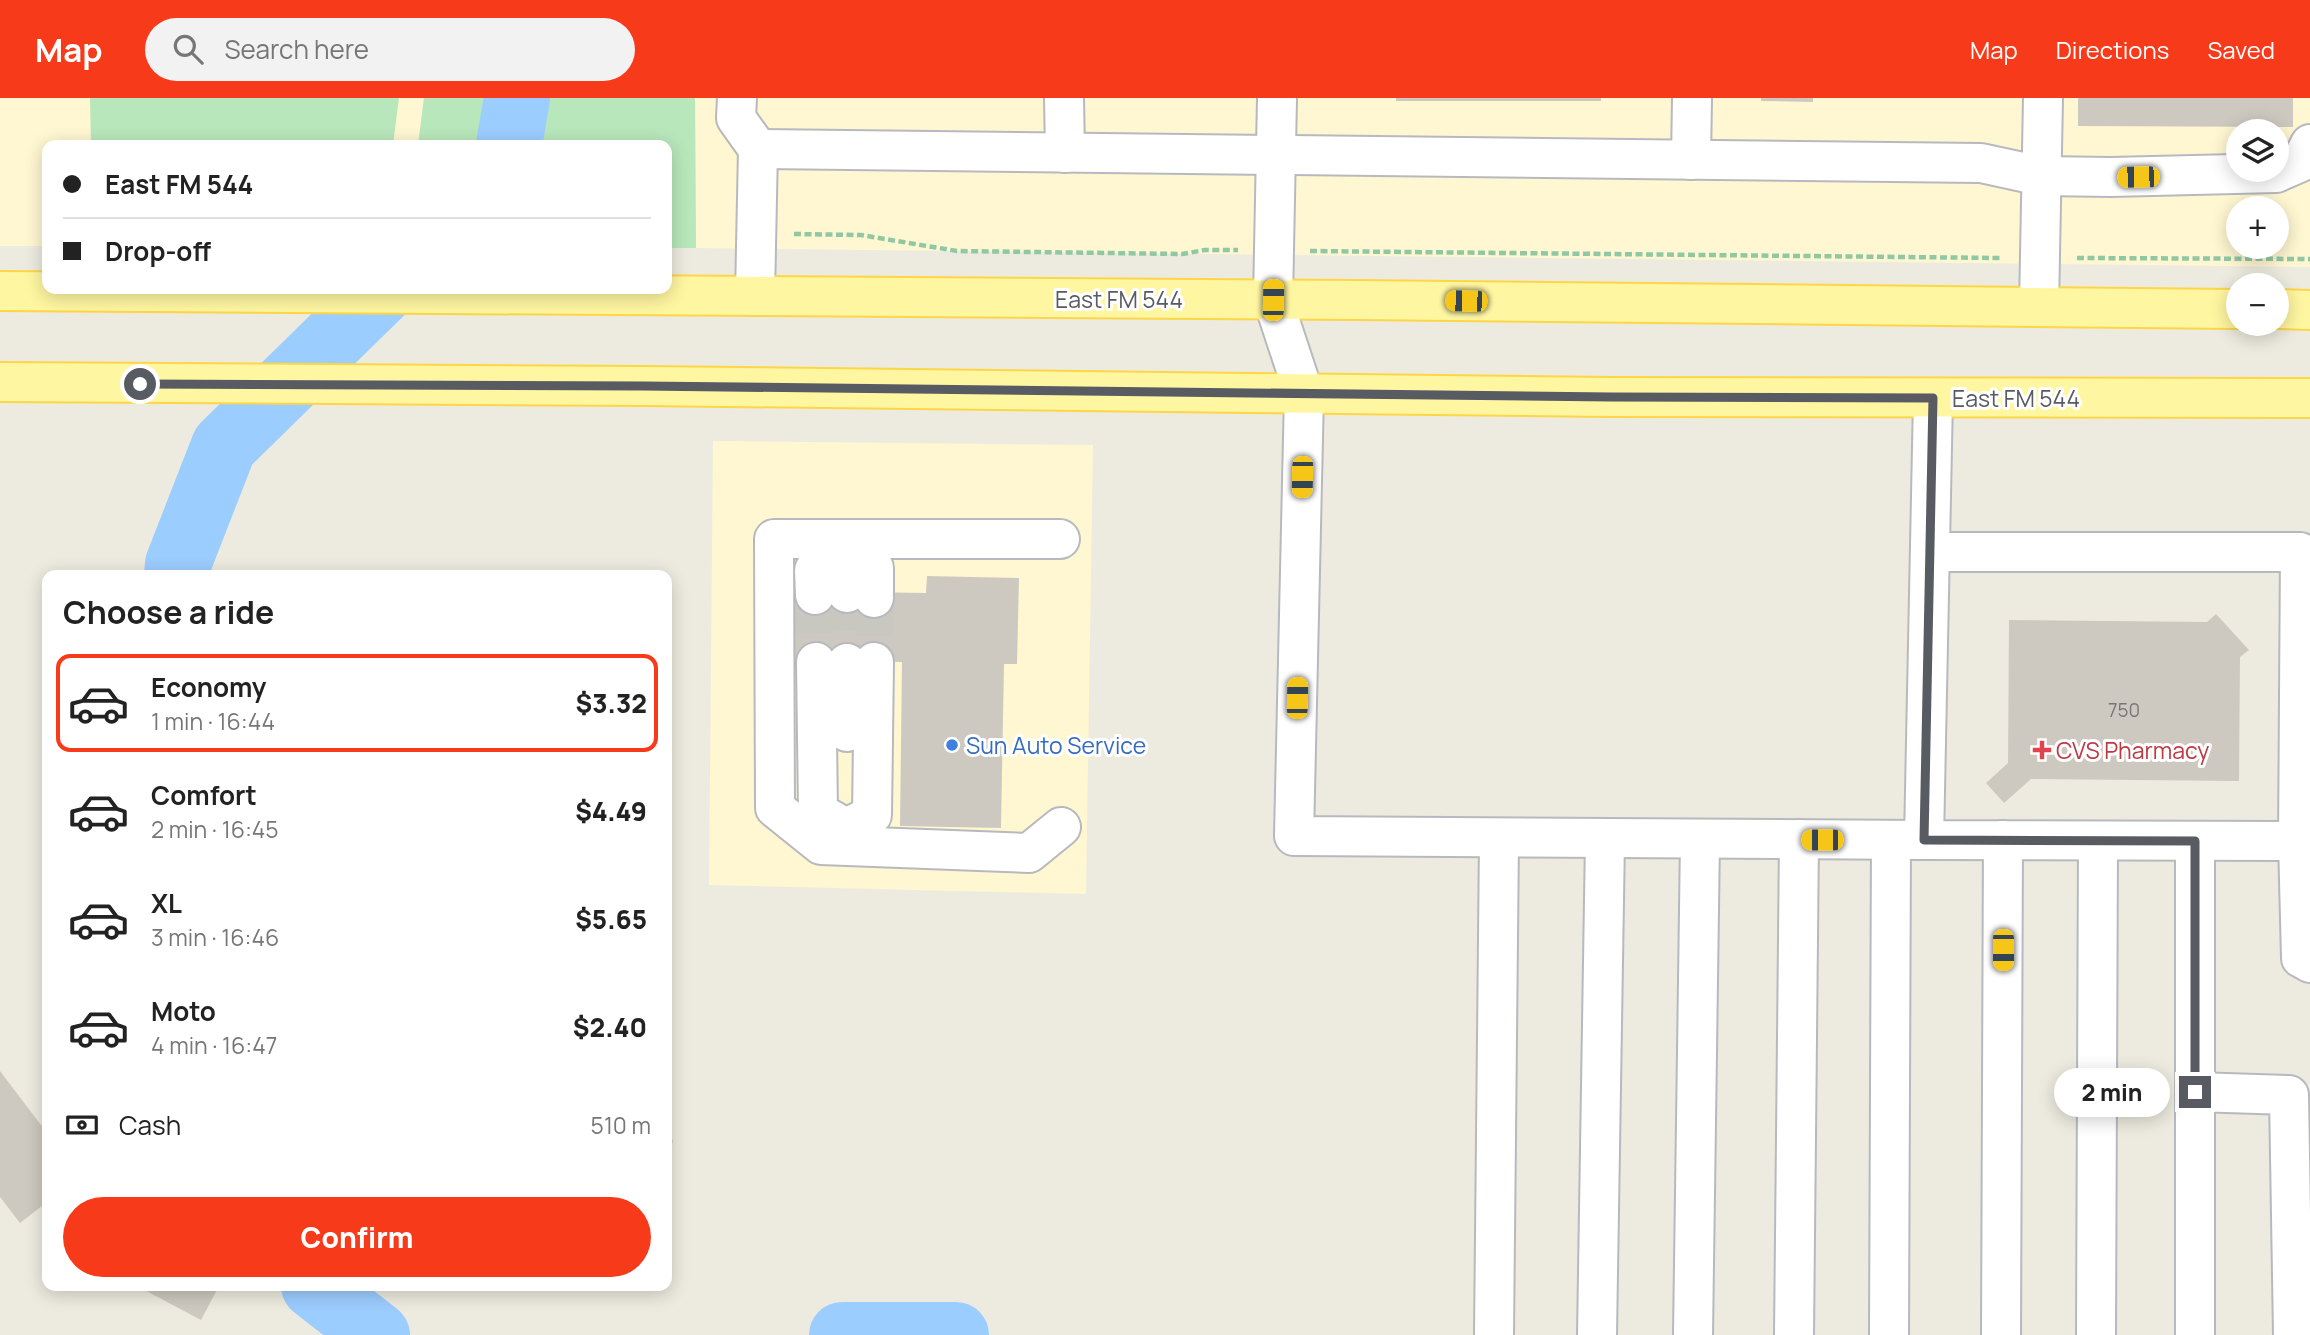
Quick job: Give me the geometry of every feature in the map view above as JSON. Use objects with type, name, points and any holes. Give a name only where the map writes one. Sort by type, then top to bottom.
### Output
[{"type":"main road","name":"East FM 544","points":[[0,291],[42,291]]},
{"type":"main road","name":"East FM 544","points":[[472,294],[2226,309]]},
{"type":"main road","points":[[2289,309],[2310,310]]},
{"type":"main road","name":"East FM 544","points":[[0,382],[1304,394],[2310,398]]},
{"type":"lane","points":[[737,98],[736,118],[758,149],[755,296]]},
{"type":"lane","points":[[1065,98],[1065,153]]},
{"type":"lane","points":[[1277,98],[1273,300],[1304,394],[1294,836],[2298,841]]},
{"type":"lane","points":[[1690,160],[1692,98]]},
{"type":"lane","points":[[2039,307],[2043,98]]},
{"type":"lane","points":[[758,149],[1981,163],[2041,176],[2110,177],[2276,173],[2301,162],[2310,144]]},
{"type":"lane","points":[[1889,1335],[1907,840],[1929,650],[1933,398]]},
{"type":"lane","points":[[1060,539],[847,546],[774,539],[775,808],[821,845],[846,837],[1029,853],[1061,827]]},
{"type":"lane","points":[[847,546],[874,568],[845,595],[814,570],[847,546]]},
{"type":"lane","points":[[1931,552],[2300,552],[2298,841],[2301,958],[2310,963]]},
{"type":"lane","points":[[846,663],[846,837]]},
{"type":"lane","points":[[1494,1335],[1499,838]]},
{"type":"lane","points":[[1597,1335],[1605,838]]},
{"type":"lane","points":[[1693,1335],[1700,839]]},
{"type":"lane","points":[[1794,1335],[1799,839]]},
{"type":"lane","points":[[2001,1335],[2003,840]]},
{"type":"lane","points":[[2095,1335],[2098,841]]},
{"type":"lane","points":[[2195,841],[2195,1335]]},
{"type":"lane","points":[[2195,1092],[2290,1095],[2293,1335]]},
{"type":"path","points":[[756,234],[861,235],[957,251],[1182,254],[1205,250],[1274,250],[2310,259]]},
{"type":"shaded area","points":[[0,98],[424,98],[419,140],[42,140],[42,246],[0,246]]},
{"type":"shaded area","points":[[695,98],[2310,98],[2310,267],[696,248]]},
{"type":"shaded area","points":[[713,441],[1093,445],[1086,894],[709,885]]},
{"type":"green space","points":[[90,98],[399,98],[394,140],[91,140]]},
{"type":"green space","points":[[424,98],[695,98],[696,248],[672,248],[672,140],[419,140]]},
{"type":"building","points":[[1396,98],[1601,98],[1601,101],[1396,101]]},
{"type":"building","points":[[1761,98],[1813,98],[1813,102],[1761,101]]},
{"type":"building","points":[[2078,98],[2293,98],[2293,127],[2289,127],[2289,119],[2226,119],[2226,127],[2078,126]]},
{"type":"building","name":"Sun Auto Service","points":[[927,576],[1019,578],[1017,664],[1004,664],[1001,828],[900,826],[902,662],[791,660],[793,591],[926,593]]},
{"type":"building","name":"CVS Pharmacy","points":[[2216,614],[2249,650],[2240,657],[2239,781],[2031,779],[2004,803],[1986,783],[2008,763],[2009,620],[2207,622]]},
{"type":"building","points":[[0,1071],[42,1126],[42,1206],[20,1223],[0,1197]]},
{"type":"building","points":[[146,1291],[216,1291],[201,1320]]},
{"type":"waterway","points":[[510,140],[517,98]]},
{"type":"waterway","points":[[178,570],[224,446],[379,294]]},
{"type":"waterway","points":[[320,1291],[377,1335]]},
{"type":"waterway","points":[[842,1335],[956,1335]]},
{"type":"tunnel","points":[[847,593],[847,663]]},
{"type":"tunnel","points":[[815,595],[816,662]]},
{"type":"tunnel","points":[[874,598],[874,662]]},
{"type":"place","name":"Sun Auto Service","points":[[952,745]]},
{"type":"place","name":"CVS Pharmacy","points":[[2042,750]]},
{"type":"route","points":[[140,384],[1933,398],[1924,840],[2195,841],[2195,1092]]}]
